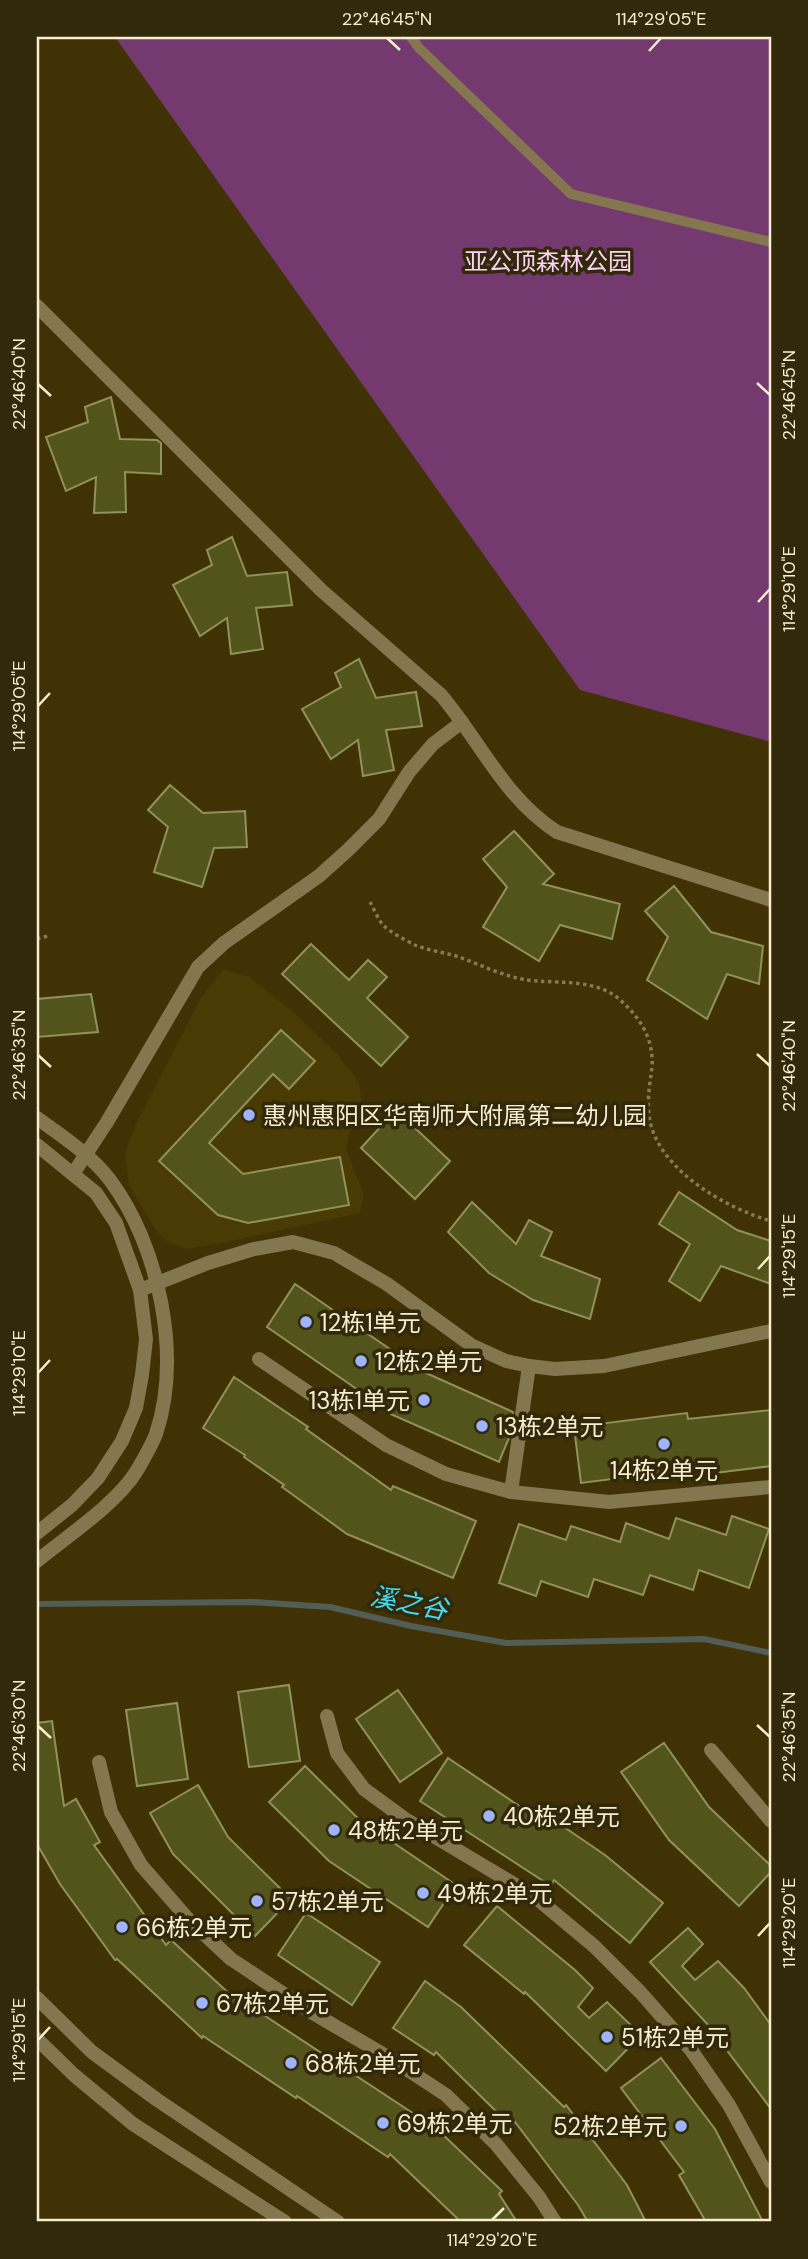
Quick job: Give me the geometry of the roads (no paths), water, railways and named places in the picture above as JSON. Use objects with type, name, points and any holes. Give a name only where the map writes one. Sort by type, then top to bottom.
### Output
[{"type":"street","points":[[37,306],[321,590],[442,695],[517,799],[541,821],[557,832],[771,900]]},
{"type":"street","points":[[73,1174],[198,967],[224,943],[319,876],[348,850],[379,819],[409,772],[433,744],[462,722]]},
{"type":"street","points":[[37,1118],[73,1143],[108,1178],[132,1213],[157,1284],[167,1359],[164,1402],[155,1436],[134,1475],[108,1503],[37,1561]]},
{"type":"street","points":[[37,1144],[96,1193],[116,1223],[140,1290],[146,1339],[136,1408],[122,1441],[99,1478],[72,1505],[37,1533]]},
{"type":"street","points":[[140,1290],[208,1263],[254,1249],[293,1242],[334,1253],[387,1284],[471,1345],[506,1361],[529,1366],[555,1369],[604,1366],[771,1331]]},
{"type":"street","points":[[259,1359],[386,1445],[446,1474],[511,1492],[608,1502],[771,1487]]},
{"type":"street","points":[[511,1492],[529,1366]]},
{"type":"street","points":[[327,1717],[337,1753],[364,1789],[405,1819],[534,1896],[594,1946],[641,1993],[691,2050],[729,2105],[771,2182]]},
{"type":"street","points":[[711,1750],[771,1821]]},
{"type":"street","points":[[99,1762],[111,1812],[141,1865],[188,1919],[231,1959],[446,2095],[496,2144],[539,2197],[555,2222]]},
{"type":"street","points":[[37,1998],[92,2052],[156,2099],[338,2222]]},
{"type":"street","points":[[37,2039],[74,2075],[133,2124],[285,2222]]},
{"type":"lane","points":[[411,37],[419,48],[571,194],[771,242]]},
{"type":"waterway","name":"溪之谷","points":[[37,1604],[252,1602],[330,1607],[411,1626],[506,1643],[704,1639],[771,1653]]},
{"type":"place","name":"惠州惠阳区华南师大附属第二幼儿园","points":[[249,1115]]},
{"type":"place","name":"12栋1单元","points":[[306,1322]]},
{"type":"place","name":"12栋2单元","points":[[361,1361]]},
{"type":"place","name":"13栋1单元","points":[[424,1400]]},
{"type":"place","name":"13栋2单元","points":[[482,1426]]},
{"type":"place","name":"14栋2单元","points":[[664,1444]]},
{"type":"place","name":"40栋2单元","points":[[489,1816]]},
{"type":"place","name":"48栋2单元","points":[[334,1830]]},
{"type":"place","name":"49栋2单元","points":[[423,1893]]},
{"type":"place","name":"57栋2单元","points":[[257,1901]]},
{"type":"place","name":"66栋2单元","points":[[122,1927]]},
{"type":"place","name":"67栋2单元","points":[[202,2003]]},
{"type":"place","name":"51栋2单元","points":[[607,2037]]},
{"type":"place","name":"68栋2单元","points":[[291,2063]]},
{"type":"place","name":"69栋2单元","points":[[383,2123]]},
{"type":"place","name":"52栋2单元","points":[[681,2126]]},
{"type":"park label","name":"亚公顶森林公园","points":[[548,261]]}]
